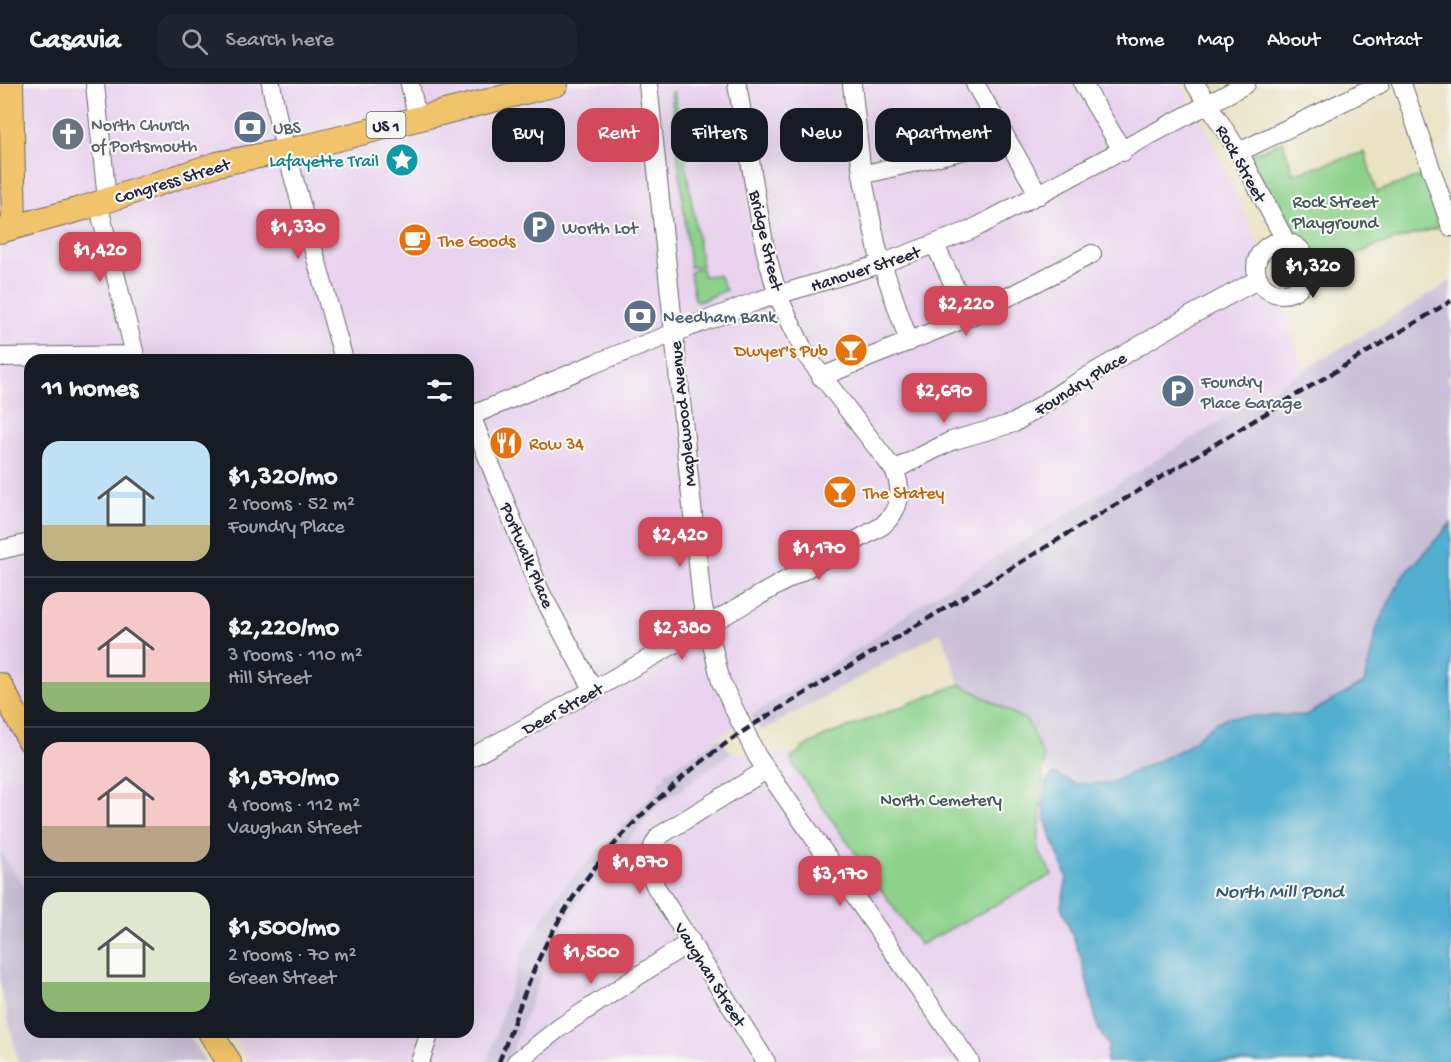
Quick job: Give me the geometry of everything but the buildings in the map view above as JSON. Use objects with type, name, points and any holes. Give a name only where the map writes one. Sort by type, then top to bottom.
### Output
[{"type":"main road","points":[[7,229],[11,84]]},
{"type":"main road","name":"Congress Street","points":[[7,229],[103,202],[217,164],[286,150],[556,84]]},
{"type":"main road","points":[[0,685],[24,730]]},
{"type":"main road","points":[[214,1038],[229,1062]]},
{"type":"street","points":[[95,84],[103,202],[135,354]]},
{"type":"street","points":[[271,84],[286,150],[342,354]]},
{"type":"street","points":[[410,84],[417,117]]},
{"type":"street","name":"Maplewood Avenue","points":[[648,84],[706,625],[721,682],[732,708],[766,770],[970,1062]]},
{"type":"street","name":"Bridge Street","points":[[737,84],[765,249],[778,296],[806,355],[894,470],[900,488],[898,505]]},
{"type":"street","points":[[852,84],[862,175],[881,264],[909,342]]},
{"type":"street","points":[[975,84],[988,108]]},
{"type":"street","points":[[1083,84],[1123,152]]},
{"type":"street","name":"Rock Street","points":[[1195,84],[1239,152],[1286,242]]},
{"type":"street","name":"Hanover Street","points":[[474,414],[674,334],[778,296],[935,245],[1123,152],[1246,84]]},
{"type":"street","points":[[1239,152],[1380,84]]},
{"type":"street","points":[[1402,84],[1451,227]]},
{"type":"street","points":[[1011,148],[1039,195]]},
{"type":"street","points":[[862,175],[915,162]]},
{"type":"street","points":[[1286,242],[1294,245],[1305,256],[1308,265],[1304,282],[1290,292],[1281,293],[1264,286],[1259,279],[1257,272],[1259,256],[1270,245],[1286,242]]},
{"type":"street","points":[[935,245],[969,317]]},
{"type":"street","points":[[821,377],[969,317],[1092,254]]},
{"type":"street","name":"Foundry Place","points":[[894,470],[951,441],[1014,423],[1151,339],[1240,287],[1259,279]]},
{"type":"street","points":[[0,357],[24,357]]},
{"type":"street","name":"Portwalk Place","points":[[474,426],[540,591],[594,691]]},
{"type":"street","name":"Deer Street","points":[[474,756],[594,691],[882,526],[898,505]]},
{"type":"street","points":[[0,550],[24,544]]},
{"type":"street","name":"Vaughan Street","points":[[766,770],[668,829],[653,845],[648,865],[650,876],[766,1062]]},
{"type":"street","points":[[516,1062],[559,1028],[691,941]]},
{"type":"street","points":[[420,1062],[428,1038]]},
{"type":"shaded area","points":[[0,84],[1181,84],[1203,121],[1280,294],[1303,372],[934,595],[864,645],[709,744],[666,777],[522,953],[487,1062],[249,1062],[234,1038],[474,1038],[474,354],[24,354],[24,886],[0,851]]},
{"type":"shaded area","points":[[1451,281],[1451,373],[1445,377],[1451,386],[1451,523],[1401,579],[1378,624],[1364,683],[1306,715],[1228,717],[1215,723],[1185,748],[1110,783],[1076,784],[1060,776],[1050,776],[1027,721],[960,684],[941,632],[762,731],[750,716],[864,645],[934,595]]},
{"type":"shaded area","points":[[960,684],[1044,759],[1043,805],[1047,826],[1067,878],[1061,906],[1082,961],[1098,1028],[1108,1046],[1106,1062],[508,1062],[554,942],[591,882],[658,806],[731,753],[796,753],[823,737]]},
{"type":"shaded area","points":[[720,738],[731,753],[658,806],[591,882],[554,942],[508,1062],[487,1062],[522,953],[561,890],[659,787],[657,782],[666,777],[665,773]]},
{"type":"shaded area","points":[[0,851],[24,886],[24,1038],[191,1038],[205,1062],[18,1062],[0,984]]},
{"type":"green space","points":[[671,92],[674,92],[677,108],[673,108]]},
{"type":"green space","name":"Rock Street Playground","points":[[1283,141],[1293,174],[1365,152],[1376,192],[1424,175],[1441,227],[1378,245],[1324,269],[1283,223],[1250,155]]},
{"type":"green space","points":[[679,162],[685,162],[702,266],[690,267]]},
{"type":"green space","points":[[695,269],[702,269],[704,276],[719,275],[726,290],[700,301],[695,300],[690,273]]},
{"type":"green space","name":"North Cemetery","points":[[960,684],[1027,721],[1044,759],[1038,849],[1052,875],[920,945],[791,759],[805,746],[823,737]]},
{"type":"water","name":"North Mill Pond","points":[[1451,523],[1451,1062],[1106,1062],[1108,1046],[1098,1028],[1082,961],[1061,906],[1067,878],[1047,826],[1043,805],[1047,780],[1054,774],[1076,784],[1110,783],[1185,748],[1215,723],[1228,717],[1306,715],[1364,683],[1378,624],[1401,579]]},
{"type":"pier","points":[[5,1004],[18,1062],[0,1062],[0,1005]]},
{"type":"railway","points":[[499,1062],[537,963],[571,901],[616,842],[642,815],[698,765],[756,723],[1451,301]]},
{"type":"place","name":"UBS","points":[[250,127]]},
{"type":"place","name":"North Church of Portsmouth","points":[[68,134]]},
{"type":"place","name":"Lafayette Trail","points":[[402,160]]},
{"type":"place","name":"Worth Lot","points":[[539,227]]},
{"type":"place","name":"The Goods","points":[[415,240]]},
{"type":"place","name":"Needham Bank","points":[[640,316]]},
{"type":"place","name":"Dwyer's Pub","points":[[851,350]]},
{"type":"place","name":"Foundry Place Garage","points":[[1178,391]]},
{"type":"place","name":"Row 34","points":[[506,443]]},
{"type":"place","name":"The Statey","points":[[840,492]]}]
